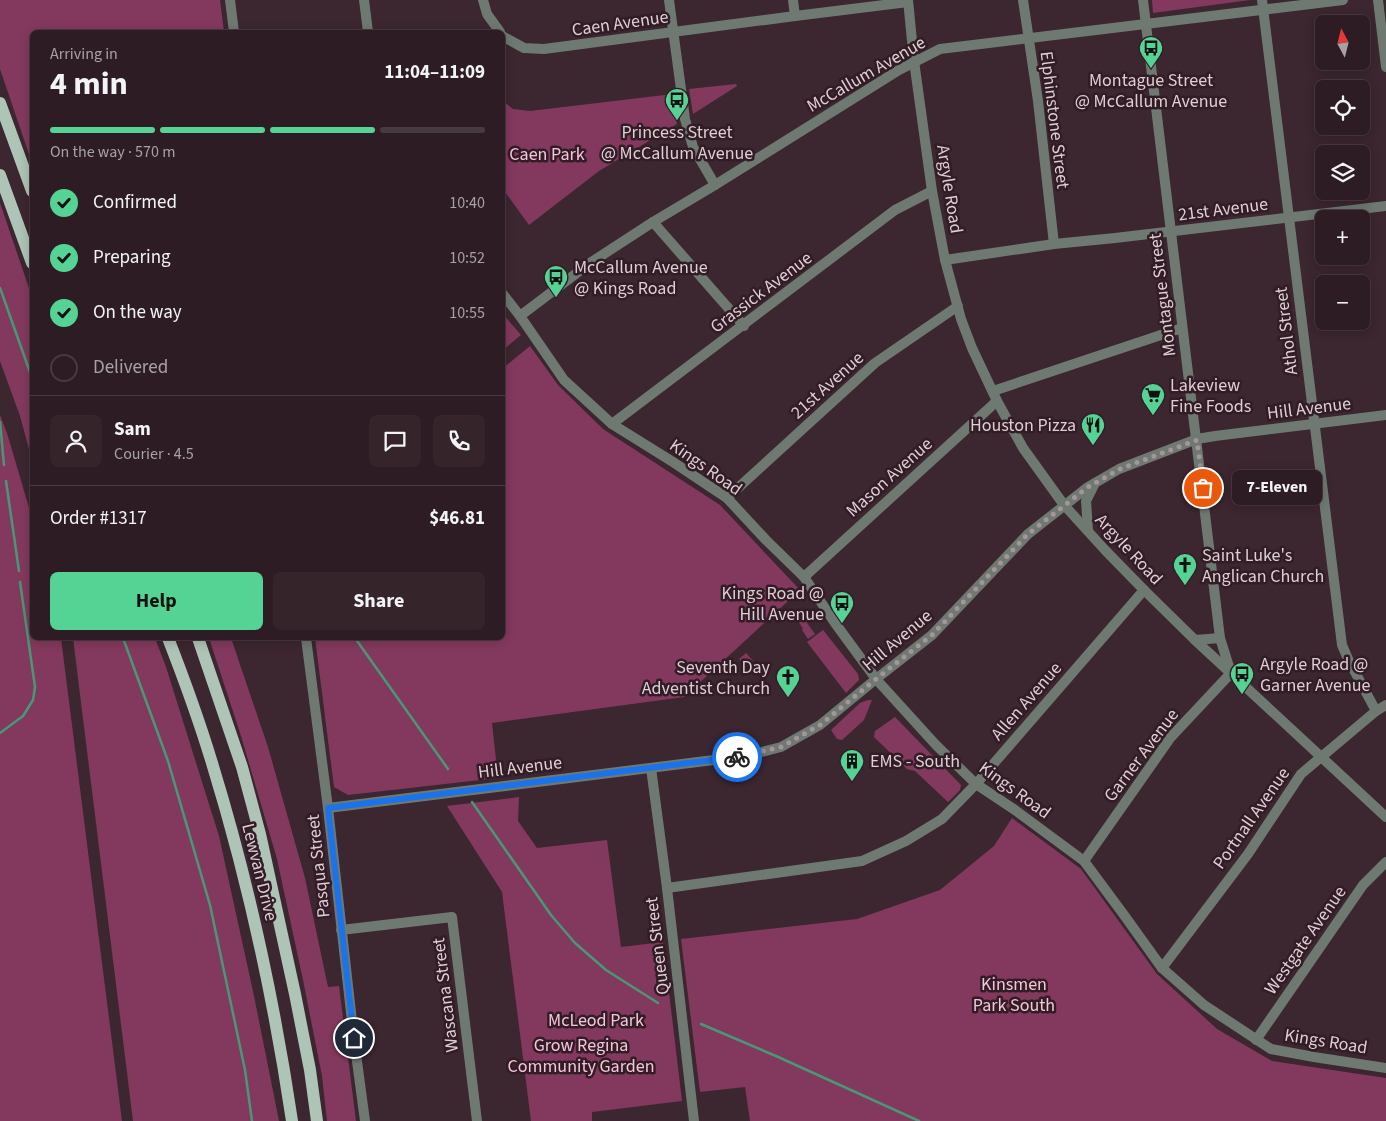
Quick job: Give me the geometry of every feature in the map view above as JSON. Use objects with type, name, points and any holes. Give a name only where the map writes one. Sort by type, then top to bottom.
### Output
[{"type":"main road","points":[[0,102],[30,185]]},
{"type":"main road","points":[[0,175],[30,257]]},
{"type":"main road","name":"Lewvan Drive","points":[[169,640],[212,762],[236,846],[258,934],[272,1002],[292,1121]]},
{"type":"main road","name":"Lewvan Drive","points":[[199,640],[242,766],[260,834],[295,994],[310,1070],[317,1121]]},
{"type":"street","points":[[230,0],[234,30]]},
{"type":"street","points":[[364,0],[368,30]]},
{"type":"street","points":[[483,0],[487,14],[499,30]]},
{"type":"street","points":[[670,0],[685,119],[693,147],[715,185]]},
{"type":"street","points":[[793,0],[794,16]]},
{"type":"street","name":"Elphinstone Street","points":[[1023,0],[1038,101],[1054,244]]},
{"type":"street","name":"Montague Street","points":[[1143,0],[1220,638],[1231,673]]},
{"type":"street","name":"McCallum Avenue","points":[[520,316],[590,263],[653,222],[914,61],[940,49],[1146,24],[1262,5],[1343,0]]},
{"type":"street","points":[[1378,0],[1386,67]]},
{"type":"street","name":"Caen Avenue","points":[[505,38],[524,48],[544,49],[908,1]]},
{"type":"street","name":"Argyle Road","points":[[908,1],[914,61],[932,191],[945,260],[972,348],[997,401],[1023,448],[1064,505],[1144,590],[1195,640],[1386,817]]},
{"type":"street","name":"Athol Street","points":[[1262,5],[1342,645],[1376,711]]},
{"type":"street","name":"Grassick Avenue","points":[[612,424],[895,210],[932,191]]},
{"type":"street","name":"21st Avenue","points":[[945,260],[1054,244],[1386,206]]},
{"type":"street","points":[[653,222],[744,326]]},
{"type":"street","name":"Kings Road","points":[[505,297],[564,380],[612,424],[727,498],[804,577],[876,679],[929,739],[976,784],[1084,861],[1162,968],[1204,1005],[1271,1049],[1314,1057],[1385,1065]]},
{"type":"street","name":"21st Avenue","points":[[727,498],[875,362],[958,306]]},
{"type":"street","points":[[993,391],[1182,328]]},
{"type":"street","name":"Mason Avenue","points":[[804,577],[997,401]]},
{"type":"street","name":"Hill Avenue","points":[[328,808],[746,756],[781,747],[820,725],[932,635],[1028,534],[1095,482],[1120,469],[1197,440],[1386,415]]},
{"type":"street","points":[[1088,530],[1086,501],[1095,482]]},
{"type":"street","name":"Allen Avenue","points":[[666,888],[862,861],[906,841],[942,819],[976,784],[1144,590]]},
{"type":"street","points":[[1195,640],[1220,638]]},
{"type":"street","name":"Pasqua Street","points":[[306,640],[365,1121]]},
{"type":"street","name":"Garner Avenue","points":[[1084,861],[1171,737],[1231,673]]},
{"type":"street","name":"Portnall Avenue","points":[[1162,968],[1248,854],[1302,774],[1376,711],[1386,705]]},
{"type":"street","name":"Queen Street","points":[[651,768],[694,1121]]},
{"type":"street","name":"Westgate Avenue","points":[[1256,1040],[1363,885],[1386,862]]},
{"type":"street","name":"Wascana Street","points":[[341,930],[452,917],[477,1121]]},
{"type":"green space","points":[[0,0],[220,0],[224,30],[30,30],[30,157],[0,69]]},
{"type":"green space","points":[[1152,0],[1250,0],[1153,13]]},
{"type":"green space","points":[[736,84],[737,86],[693,114],[689,89]]},
{"type":"green space","name":"Caen Park","points":[[673,94],[677,124],[599,171],[529,225],[505,192],[505,103],[513,109],[530,111]]},
{"type":"green space","points":[[0,203],[30,291],[30,453],[20,416],[0,361]]},
{"type":"green space","points":[[505,316],[521,335],[505,348]]},
{"type":"green space","points":[[530,346],[558,385],[603,429],[720,505],[800,590],[684,697],[492,723],[498,778],[348,795],[334,787],[315,640],[505,640],[505,366]]},
{"type":"green space","points":[[0,415],[30,511],[30,640],[61,640],[122,1121],[0,1121]]},
{"type":"green space","points":[[802,616],[815,634],[808,639],[797,619]]},
{"type":"green space","points":[[823,630],[858,674],[859,680],[846,693],[807,642]]},
{"type":"green space","points":[[73,640],[156,640],[219,836],[279,1121],[133,1121]]},
{"type":"green space","points":[[210,640],[232,640],[268,747],[305,878],[328,987],[339,986],[356,1121],[327,1121],[322,1076],[277,859],[241,736]]},
{"type":"green space","points":[[746,653],[753,661],[745,667],[739,659]]},
{"type":"green space","points":[[872,700],[864,720],[842,740],[837,739],[831,730],[860,703]]},
{"type":"green space","points":[[895,717],[961,785],[960,790],[948,802],[915,771],[907,769],[874,737],[875,731]]},
{"type":"green space","name":"McLeod Park","points":[[519,797],[518,821],[537,848],[607,840],[621,947],[663,942],[682,1101],[592,1112],[592,1121],[531,1121],[502,892],[447,806]]},
{"type":"green space","name":"Kinsmen Park South","points":[[1012,818],[1081,869],[1157,974],[1217,1029],[1272,1061],[1386,1078],[1386,1121],[750,1121],[745,1087],[700,1092],[681,939],[857,919],[940,890],[994,846]]},
{"type":"waterway","points":[[0,288],[30,372]]},
{"type":"waterway","points":[[0,422],[4,465]]},
{"type":"waterway","points":[[6,481],[19,571]]},
{"type":"waterway","points":[[0,733],[23,716],[33,700],[35,687],[20,582]]},
{"type":"waterway","points":[[124,640],[168,761],[210,905],[245,1070],[252,1121]]},
{"type":"waterway","points":[[356,640],[448,769]]},
{"type":"waterway","points":[[472,802],[551,915],[575,943],[606,970],[658,1003]]},
{"type":"waterway","points":[[701,1024],[919,1121]]},
{"type":"way so far","points":[[737,757],[781,747],[820,725],[932,635],[1028,534],[1095,482],[1120,469],[1197,440],[1203,488]]},
{"type":"place","name":"Montague Street @ McCallum Avenue","points":[[1151,69]]},
{"type":"place","name":"Princess Street @ McCallum Avenue","points":[[677,121]]},
{"type":"place","name":"McCallum Avenue @ Kings Road","points":[[556,298]]},
{"type":"place","name":"Lakeview Fine Foods","points":[[1153,416]]},
{"type":"place","name":"Houston Pizza","points":[[1093,446]]},
{"type":"place","name":"7-Eleven","points":[[1203,488]]},
{"type":"place","name":"Saint Luke's Anglican Church","points":[[1185,586]]},
{"type":"place","name":"Kings Road @ Hill Avenue","points":[[842,624]]},
{"type":"place","name":"Argyle Road @ Garner Avenue","points":[[1242,695]]},
{"type":"place","name":"Seventh Day Adventist Church","points":[[788,698]]},
{"type":"place","name":"EMS - South","points":[[852,782]]},
{"type":"route","points":[[354,1038],[328,808],[737,757]]},
{"type":"park label","name":"Grow Regina Community Garden","points":[[581,1055]]}]
